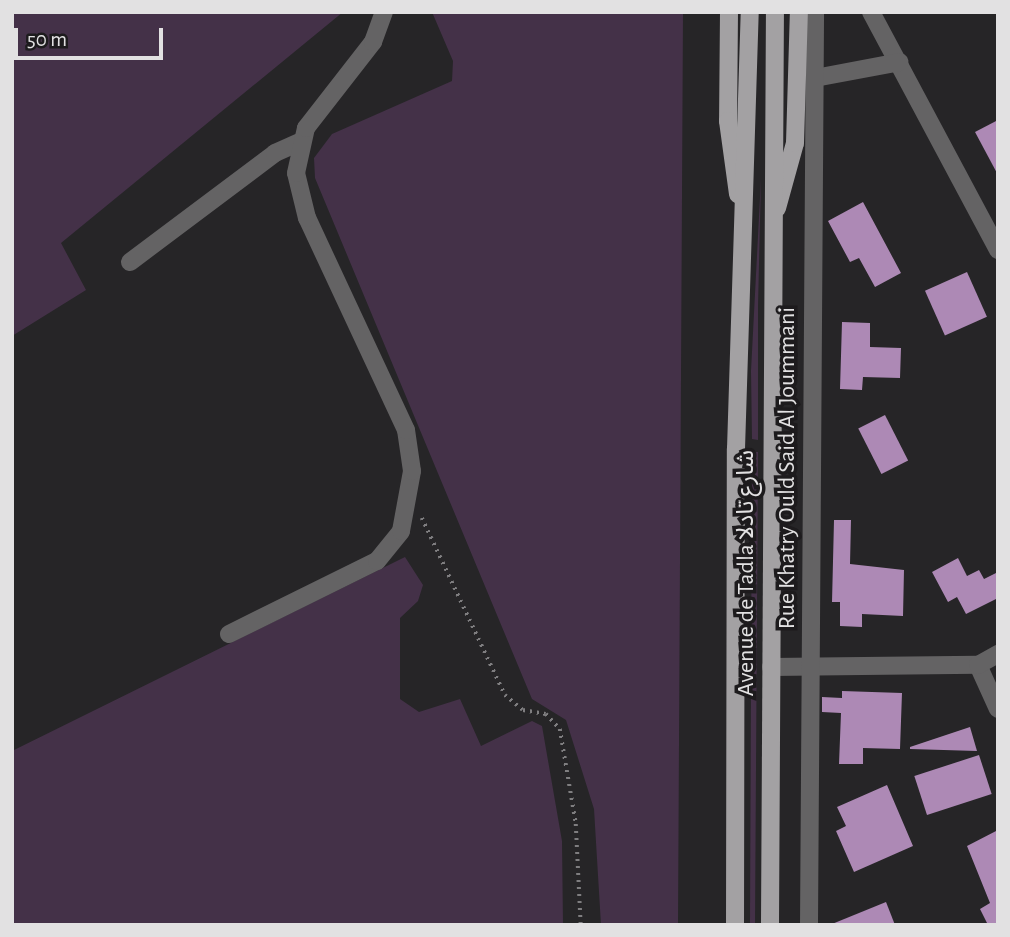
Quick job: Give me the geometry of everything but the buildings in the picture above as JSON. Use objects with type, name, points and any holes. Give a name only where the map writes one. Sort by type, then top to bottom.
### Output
[{"type":"main road","name":"Avenue de Tadla شارع تادلا","points":[[729,12],[729,132],[745,223]]},
{"type":"main road","name":"Avenue de Tadla شارع تادلا","points":[[735,925],[736,449],[750,12]]},
{"type":"main road","name":"Avenue de Tadla شارع تادلا","points":[[770,925],[775,12]]},
{"type":"main road","name":"Avenue de Tadla شارع تادلا","points":[[772,221],[795,143],[799,12]]},
{"type":"street","points":[[229,634],[388,553],[401,531],[410,491],[406,430],[301,204],[300,142],[314,115],[373,43],[384,12]]},
{"type":"street","name":"Rue Khatry Ould Said Al Joummani","points":[[809,925],[815,12]]},
{"type":"street","points":[[871,12],[998,250]]},
{"type":"street","points":[[815,78],[900,62]]},
{"type":"street","points":[[130,262],[275,153],[300,142]]},
{"type":"street","points":[[771,667],[811,670],[978,665],[998,654]]},
{"type":"street","points":[[978,665],[998,709]]},
{"type":"path","points":[[410,491],[506,695],[523,710],[546,714],[560,729],[576,824],[581,925]]},
{"type":"shaded area","points":[[12,12],[343,12],[61,243],[86,290],[12,336]]},
{"type":"shaded area","points":[[432,12],[683,12],[678,925],[601,925],[594,809],[566,720],[532,699],[315,178],[314,158],[332,134],[452,81],[453,61]]},
{"type":"shaded area","points":[[761,178],[758,440],[752,439],[751,371]]},
{"type":"shaded area","points":[[752,452],[758,452],[755,925],[750,925]]},
{"type":"shaded area","points":[[405,557],[423,585],[418,601],[400,618],[400,699],[419,712],[460,699],[481,746],[532,721],[542,726],[562,841],[563,925],[12,925],[12,751]]}]
